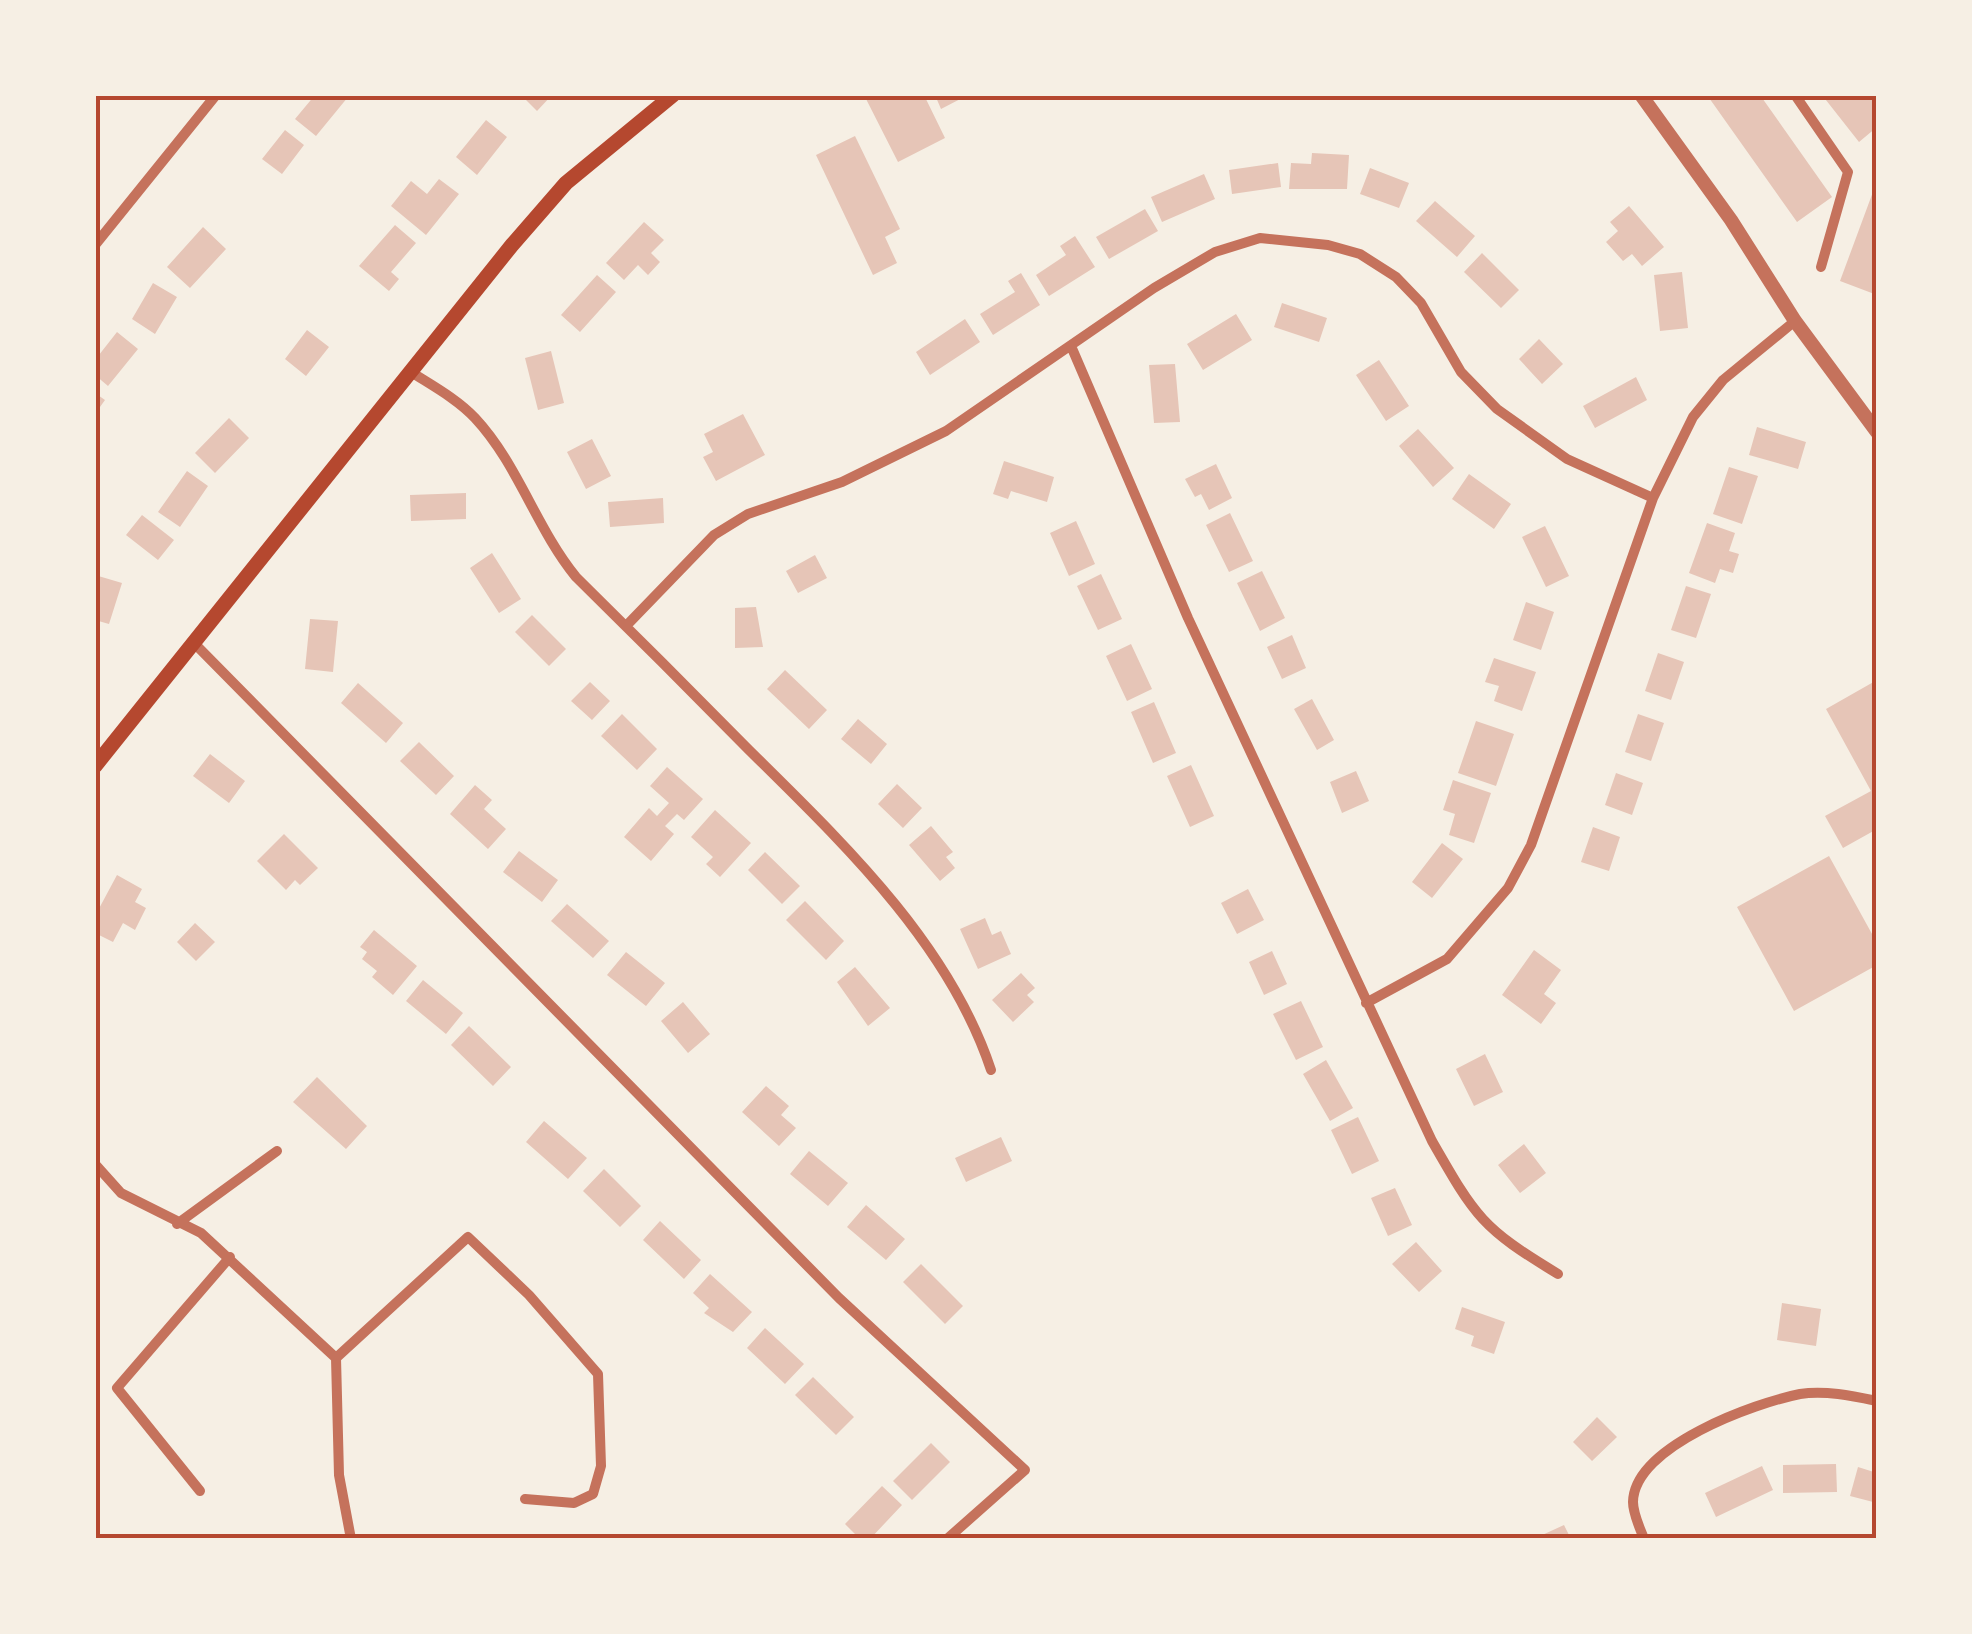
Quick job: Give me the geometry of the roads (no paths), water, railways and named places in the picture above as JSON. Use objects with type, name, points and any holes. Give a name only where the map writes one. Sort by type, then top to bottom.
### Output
[{"type":"main road","points":[[95,766],[566,183],[673,95]]},
{"type":"street","points":[[95,245],[216,95]]},
{"type":"street","points":[[1641,95],[1731,220],[1795,322],[1877,432]]},
{"type":"street","points":[[1795,95],[1848,172],[1821,267]]},
{"type":"street","points":[[626,626],[714,535],[748,514],[842,482],[946,431],[1214,252],[1260,238],[1328,245],[1360,254],[1396,277],[1421,304],[1461,372],[1497,409],[1567,459],[1653,498]]},
{"type":"street","points":[[1366,1002],[1447,959],[1508,888],[1531,845],[1653,498],[1693,416],[1723,380],[1795,322]]},
{"type":"street","points":[[1072,346],[1188,618],[1432,1142],[1473,1213],[1495,1236],[1558,1274]]},
{"type":"street","points":[[411,372],[477,420],[499,450],[549,543],[874,881],[951,988],[980,1037],[991,1070]]},
{"type":"street","points":[[194,643],[840,1298],[1025,1470],[947,1539]]},
{"type":"street","points":[[177,1224],[277,1150]]},
{"type":"street","points":[[95,1164],[121,1193],[202,1233],[336,1358],[338,1475],[351,1539]]},
{"type":"street","points":[[336,1358],[468,1237],[529,1295],[598,1374],[601,1466],[593,1494],[574,1503],[524,1499]]},
{"type":"street","points":[[200,1491],[118,1388],[230,1257]]},
{"type":"street","points":[[1644,1539],[1633,1505],[1635,1490],[1677,1442],[1746,1410],[1803,1394],[1877,1401]]}]
